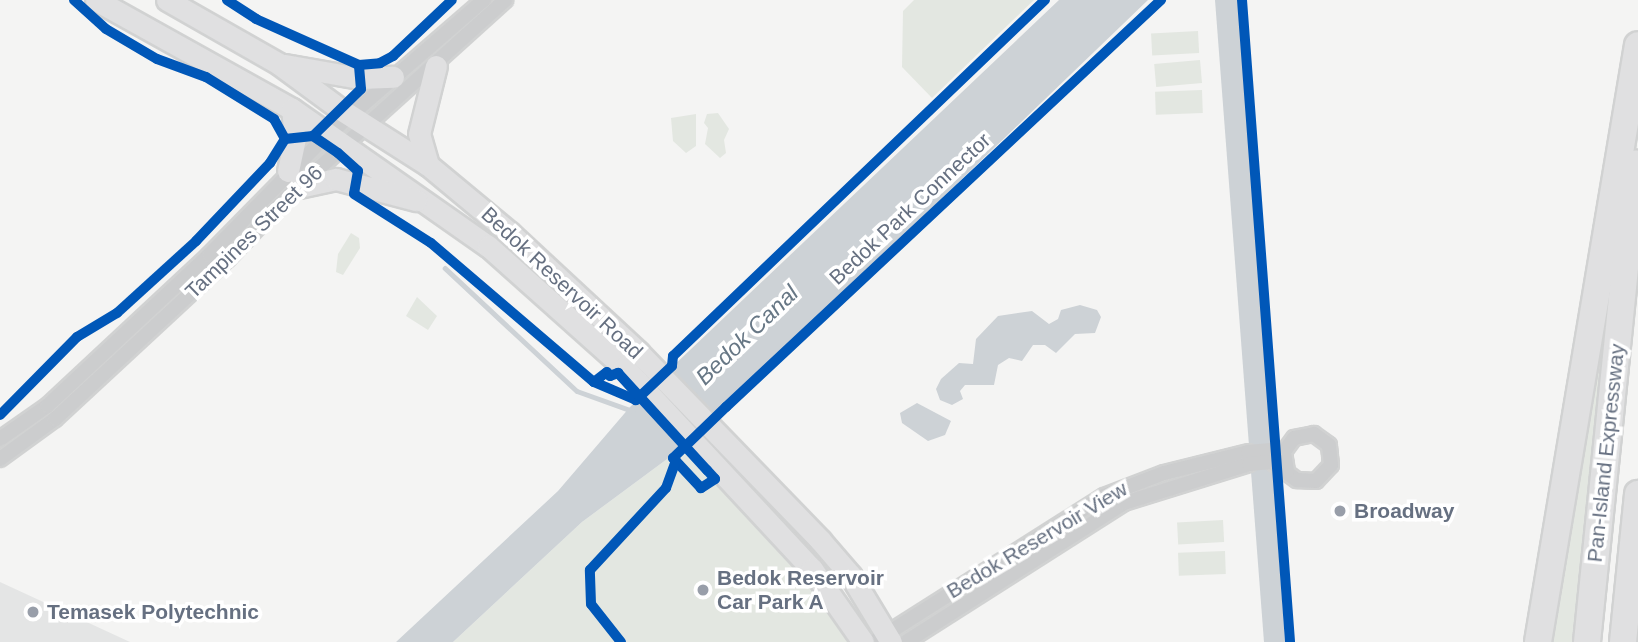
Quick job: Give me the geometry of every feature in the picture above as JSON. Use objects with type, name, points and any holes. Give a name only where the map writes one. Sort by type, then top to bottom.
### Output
[{"type":"highway","points":[[1538,642],[1638,45]]},
{"type":"highway","name":"Pan-Island Expressway","points":[[1587,642],[1638,139]]},
{"type":"highway","name":"Pan-Island Expressway","points":[[1623,642],[1638,494]]},
{"type":"main road","name":"Bedok Reservoir Road","points":[[96,0],[292,110],[337,140],[488,246],[631,360],[729,447],[851,576],[889,640]]},
{"type":"main road","name":"Bedok Reservoir Road","points":[[167,0],[279,64],[359,121],[428,165],[541,261],[631,360],[713,464],[812,569],[863,642]]},
{"type":"main road","points":[[279,64],[359,78],[393,77]]},
{"type":"main road","points":[[428,165],[419,134],[436,66]]},
{"type":"main road","points":[[292,110],[295,137],[293,179],[336,179],[428,204]]},
{"type":"street","name":"Tampines Street 96","points":[[0,458],[55,419],[228,259],[293,179],[359,121],[393,77],[484,0]]},
{"type":"street","name":"Tampines Street 96","points":[[0,439],[57,396],[337,140],[436,66],[505,0]]},
{"type":"street","name":"Bedok Reservoir View","points":[[889,640],[1104,496],[1164,473],[1272,456],[1303,434],[1318,435],[1329,445],[1333,459],[1328,473],[1316,481],[1301,482],[1272,456]]},
{"type":"street","points":[[1287,471],[1284,456],[1291,440]]},
{"type":"street","name":"Bedok Reservoir View","points":[[889,640],[1124,503],[1249,458]]},
{"type":"shaded area","points":[[914,0],[1034,0],[932,98],[902,67],[903,11]]},
{"type":"shaded area","points":[[1198,31],[1199,53],[1152,55],[1151,33]]},
{"type":"shaded area","points":[[1638,45],[1638,134],[1587,642],[1537,642]]},
{"type":"shaded area","points":[[1200,60],[1202,83],[1156,87],[1154,64]]},
{"type":"shaded area","points":[[1202,90],[1203,113],[1156,115],[1155,92]]},
{"type":"shaded area","points":[[718,113],[729,129],[724,140],[726,153],[720,158],[705,144],[708,128],[704,123],[707,114]]},
{"type":"shaded area","points":[[696,114],[696,146],[686,153],[673,141],[671,118]]},
{"type":"shaded area","points":[[351,233],[359,238],[360,248],[343,275],[336,272],[338,254]]},
{"type":"shaded area","points":[[417,297],[437,316],[428,330],[406,316]]},
{"type":"shaded area","points":[[682,448],[705,473],[711,467],[809,572],[857,642],[453,642],[582,522]]},
{"type":"shaded area","points":[[1223,520],[1224,542],[1178,544],[1177,522]]},
{"type":"shaded area","points":[[1225,551],[1226,574],[1179,576],[1178,553]]},
{"type":"shaded area","name":"Temasek Polytechnic","points":[[0,582],[130,642],[0,642]]},
{"type":"water","name":"Bedok Canal","points":[[1059,0],[1148,0],[682,448],[582,522],[453,642],[396,642],[558,491],[630,407]]},
{"type":"water","points":[[1215,0],[1240,0],[1285,642],[1264,642]]},
{"type":"water","points":[[1080,305],[1097,310],[1101,317],[1095,333],[1075,334],[1056,353],[1045,345],[1033,345],[1022,361],[1009,358],[998,365],[994,385],[965,385],[960,391],[963,399],[952,405],[940,400],[936,389],[941,379],[959,363],[973,364],[976,339],[998,316],[1032,311],[1049,324],[1058,319],[1061,310]]},
{"type":"water","points":[[917,403],[951,421],[945,435],[928,441],[902,423],[900,413]]},
{"type":"waterway","points":[[445,268],[577,391],[633,411]]},
{"type":"cycle path","points":[[74,0],[106,29],[157,59],[206,77],[274,119],[285,139]]},
{"type":"cycle path","points":[[227,0],[256,19],[359,65],[380,63],[393,56],[452,0]]},
{"type":"cycle path","name":"Bedok Park Connector","points":[[1045,0],[673,356],[672,366],[636,400],[594,382],[607,372],[610,376],[618,373],[707,470],[715,479],[701,488],[673,458],[726,407],[1161,0]]},
{"type":"cycle path","points":[[1242,0],[1290,642]]},
{"type":"cycle path","points":[[313,136],[361,89],[359,65]]},
{"type":"cycle path","points":[[285,139],[313,136],[338,153],[358,171],[354,194],[431,243],[594,382]]},
{"type":"cycle path","points":[[0,415],[77,337],[117,313],[196,241],[270,163],[285,139]]},
{"type":"cycle path","points":[[621,642],[591,604],[590,570],[666,488],[676,461]]},
{"type":"place","name":"Broadway","points":[[1340,511]]},
{"type":"place","name":"Bedok Reservoir Car Park A","points":[[703,590]]},
{"type":"place","name":"Temasek Polytechnic","points":[[33,612]]}]
